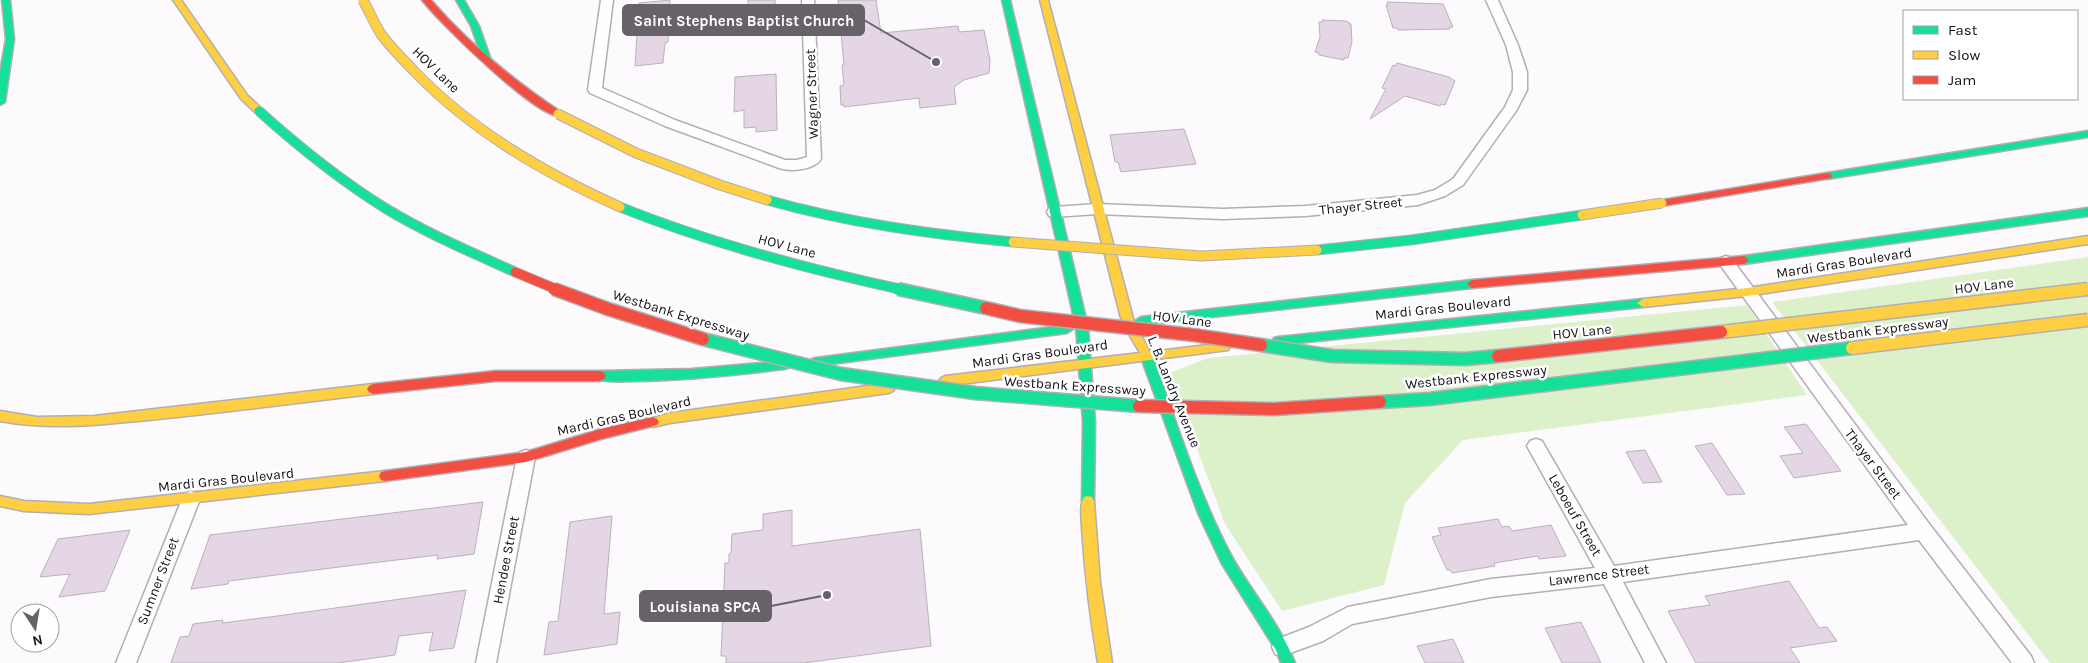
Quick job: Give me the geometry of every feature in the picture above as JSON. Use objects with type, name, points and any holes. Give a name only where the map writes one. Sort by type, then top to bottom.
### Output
[{"type":"main road","points":[[0,102],[10,39],[6,0]]},
{"type":"main road","name":"Westbank Expressway","points":[[177,0],[244,97],[309,156],[370,199],[444,239],[558,292],[633,318],[749,352],[841,374],[975,394],[1120,406],[1275,409],[1430,399],[2088,320]]},
{"type":"main road","name":"HOV Lane","points":[[363,0],[382,35],[420,78],[472,123],[510,150],[596,198],[728,246],[820,271],[1020,316],[1194,335],[1332,356],[1465,359],[1579,348],[2088,288]]},
{"type":"main road","points":[[426,0],[438,15],[489,66],[558,114],[636,153],[720,185],[810,213],[923,233],[1057,247],[1201,256],[1309,251],[1411,240],[1671,201],[2088,134]]},
{"type":"main road","points":[[460,0],[475,26],[489,66]]},
{"type":"main road","points":[[1006,0],[1054,212],[1076,294],[1082,327],[1089,422],[1087,472],[1089,544],[1096,616],[1105,663]]},
{"type":"main road","name":"L. B. Landry Avenue","points":[[1044,0],[1128,322],[1147,355],[1204,513],[1227,560],[1285,655]]},
{"type":"main road","name":"Mardi Gras Boulevard","points":[[0,416],[20,421],[80,422],[160,416],[424,382],[487,377],[558,375],[632,377],[717,373],[856,358],[1082,327],[1442,287],[1726,262],[2088,212]]},
{"type":"main road","name":"Mardi Gras Boulevard","points":[[0,501],[24,506],[89,509],[191,500],[449,468],[526,457],[601,434],[670,418],[789,400],[1147,355],[1747,292],[2088,240]]},
{"type":"street","name":"Wagner Street","points":[[607,0],[594,90],[670,123],[784,165],[798,165],[814,159],[808,0]]},
{"type":"street","name":"Thayer Street","points":[[1054,212],[1097,209],[1223,214],[1305,211],[1418,200],[1440,193],[1458,182],[1511,108],[1520,90],[1520,72],[1512,46],[1492,0]]},
{"type":"street","name":"Thayer Street","points":[[1726,262],[1923,531],[2024,663]]},
{"type":"street","name":"Leboeuf Street","points":[[1536,446],[1609,574],[1656,663]]},
{"type":"street","name":"Hendee Street","points":[[486,663],[526,457]]},
{"type":"street","name":"Sumner Street","points":[[126,663],[191,500]]},
{"type":"street","name":"Lawrence Street","points":[[1285,655],[1316,634],[1348,616],[1491,588],[1609,574],[1923,531]]},
{"type":"green space","points":[[2088,257],[2088,663],[2050,663],[1772,302]]},
{"type":"green space","points":[[1747,305],[1807,395],[1463,440],[1405,503],[1384,585],[1282,611],[1225,524],[1169,373],[1208,358]]},
{"type":"building","points":[[670,0],[668,42],[665,43],[663,63],[635,66],[639,3]]},
{"type":"building","points":[[748,0],[775,0],[776,32],[758,34],[758,31],[750,32]]},
{"type":"building","points":[[838,0],[876,0],[881,33],[958,26],[959,32],[984,30],[990,60],[989,73],[964,80],[954,87],[956,104],[920,108],[919,98],[844,107],[844,105],[841,105],[840,86],[844,85],[842,65],[844,65]]},
{"type":"building","points":[[1387,2],[1443,4],[1453,27],[1449,27],[1450,29],[1398,30],[1393,28],[1386,5],[1388,5]]},
{"type":"building","points":[[1322,20],[1346,21],[1351,24],[1352,42],[1348,58],[1344,58],[1344,60],[1319,55],[1319,53],[1315,52],[1320,37],[1319,22],[1323,22]]},
{"type":"building","points":[[1397,63],[1449,77],[1455,81],[1445,105],[1441,104],[1440,106],[1405,96],[1370,119],[1386,89],[1382,88],[1393,65],[1396,66]]},
{"type":"building","points":[[776,74],[777,130],[756,132],[756,127],[744,128],[744,110],[734,112],[735,77]]},
{"type":"building","points":[[1184,129],[1196,164],[1121,172],[1118,162],[1115,162],[1110,135]]},
{"type":"building","points":[[1806,424],[1841,471],[1794,478],[1780,456],[1803,453],[1784,427]]},
{"type":"building","points":[[1712,443],[1745,494],[1727,495],[1695,446]]},
{"type":"building","points":[[1645,450],[1662,482],[1643,483],[1626,452]]},
{"type":"building","points":[[483,502],[474,554],[437,559],[438,555],[355,565],[229,581],[228,584],[191,589],[210,535]]},
{"type":"building","points":[[792,510],[792,546],[920,529],[931,646],[804,663],[726,663],[726,656],[721,656],[725,563],[729,563],[732,534],[763,530],[763,514]]},
{"type":"building","points":[[612,516],[604,614],[620,612],[617,644],[544,655],[549,622],[558,621],[570,522]]},
{"type":"building","points":[[1498,519],[1502,527],[1509,526],[1512,531],[1551,525],[1566,556],[1539,559],[1538,556],[1494,563],[1495,566],[1452,573],[1450,570],[1447,570],[1432,537],[1441,535],[1438,528]]},
{"type":"building","points":[[130,530],[105,591],[59,597],[70,574],[40,577],[58,539]]},
{"type":"building","points":[[1789,581],[1819,628],[1827,627],[1837,641],[1790,648],[1800,663],[1696,663],[1668,611],[1710,605],[1705,596]]},
{"type":"building","points":[[466,590],[454,648],[429,651],[433,632],[399,636],[395,655],[338,663],[171,663],[180,637],[189,636],[193,624],[223,620],[222,623]]},
{"type":"building","points":[[1581,622],[1601,663],[1562,663],[1545,628]]},
{"type":"building","points":[[1453,639],[1464,663],[1425,663],[1417,646]]},
{"type":"traffic: fast","points":[[0,102],[10,39],[6,0]]},
{"type":"traffic: fast","points":[[460,0],[475,26],[487,60]]},
{"type":"traffic: fast","points":[[1006,0],[1082,327],[1089,422],[1088,501]]},
{"type":"traffic: fast","points":[[259,111],[326,168],[386,209],[440,238],[515,272]]},
{"type":"traffic: fast","points":[[1827,176],[2088,134]]},
{"type":"traffic: fast","points":[[767,200],[797,209],[858,222],[920,232],[1013,242]]},
{"type":"traffic: fast","points":[[620,207],[664,225],[755,254],[986,308]]},
{"type":"traffic: fast","points":[[1744,260],[2088,212]]},
{"type":"traffic: fast","points":[[1317,250],[1411,240],[1582,215]]},
{"type":"traffic: fast","points":[[1141,321],[1472,284]]},
{"type":"traffic: fast","points":[[1278,341],[1643,303]]},
{"type":"traffic: fast","points":[[816,362],[1067,329]]},
{"type":"traffic: fast","points":[[703,339],[841,374],[975,393],[1139,406]]},
{"type":"traffic: fast","points":[[1261,345],[1332,356],[1465,359],[1498,356]]},
{"type":"traffic: fast","points":[[1380,402],[1430,399],[1852,348]]},
{"type":"traffic: fast","points":[[1145,352],[1204,513],[1227,560],[1282,647],[1288,663]]},
{"type":"traffic: fast","points":[[600,376],[692,374],[784,365]]},
{"type":"traffic: slow","points":[[177,0],[244,97],[259,111]]},
{"type":"traffic: slow","points":[[363,0],[378,30],[386,41],[451,106],[532,163],[590,194],[620,207]]},
{"type":"traffic: slow","points":[[1044,0],[1128,322],[1145,352]]},
{"type":"traffic: slow","points":[[558,114],[636,153],[720,185],[767,200]]},
{"type":"traffic: slow","points":[[1582,215],[1662,203]]},
{"type":"traffic: slow","points":[[1643,303],[1747,292],[2088,240]]},
{"type":"traffic: slow","points":[[1013,242],[1201,256],[1317,250]]},
{"type":"traffic: slow","points":[[1721,332],[2088,289]]},
{"type":"traffic: slow","points":[[1852,348],[2088,320]]},
{"type":"traffic: slow","points":[[945,381],[1224,347]]},
{"type":"traffic: slow","points":[[653,422],[670,418],[889,388]]},
{"type":"traffic: slow","points":[[0,416],[37,422],[94,421],[373,389]]},
{"type":"traffic: slow","points":[[0,501],[24,506],[89,509],[385,476]]},
{"type":"traffic: slow","points":[[1088,501],[1093,582],[1105,663]]},
{"type":"traffic: jam","points":[[426,0],[456,33],[487,62],[558,114]]},
{"type":"traffic: jam","points":[[1662,203],[1827,176]]},
{"type":"traffic: jam","points":[[1472,284],[1744,260]]},
{"type":"traffic: jam","points":[[515,272],[561,292],[608,309],[703,339]]},
{"type":"traffic: jam","points":[[986,308],[1020,316],[1194,335],[1261,345]]},
{"type":"traffic: jam","points":[[1498,356],[1721,332]]},
{"type":"traffic: jam","points":[[373,389],[496,376],[600,376]]},
{"type":"traffic: jam","points":[[1139,406],[1275,409],[1380,402]]},
{"type":"traffic: jam","points":[[385,476],[526,457],[601,434],[653,422]]},
{"type":"place","name":"Saint Stephens Baptist Church","points":[[936,62]]},
{"type":"place","name":"Louisiana SPCA","points":[[827,595]]}]
